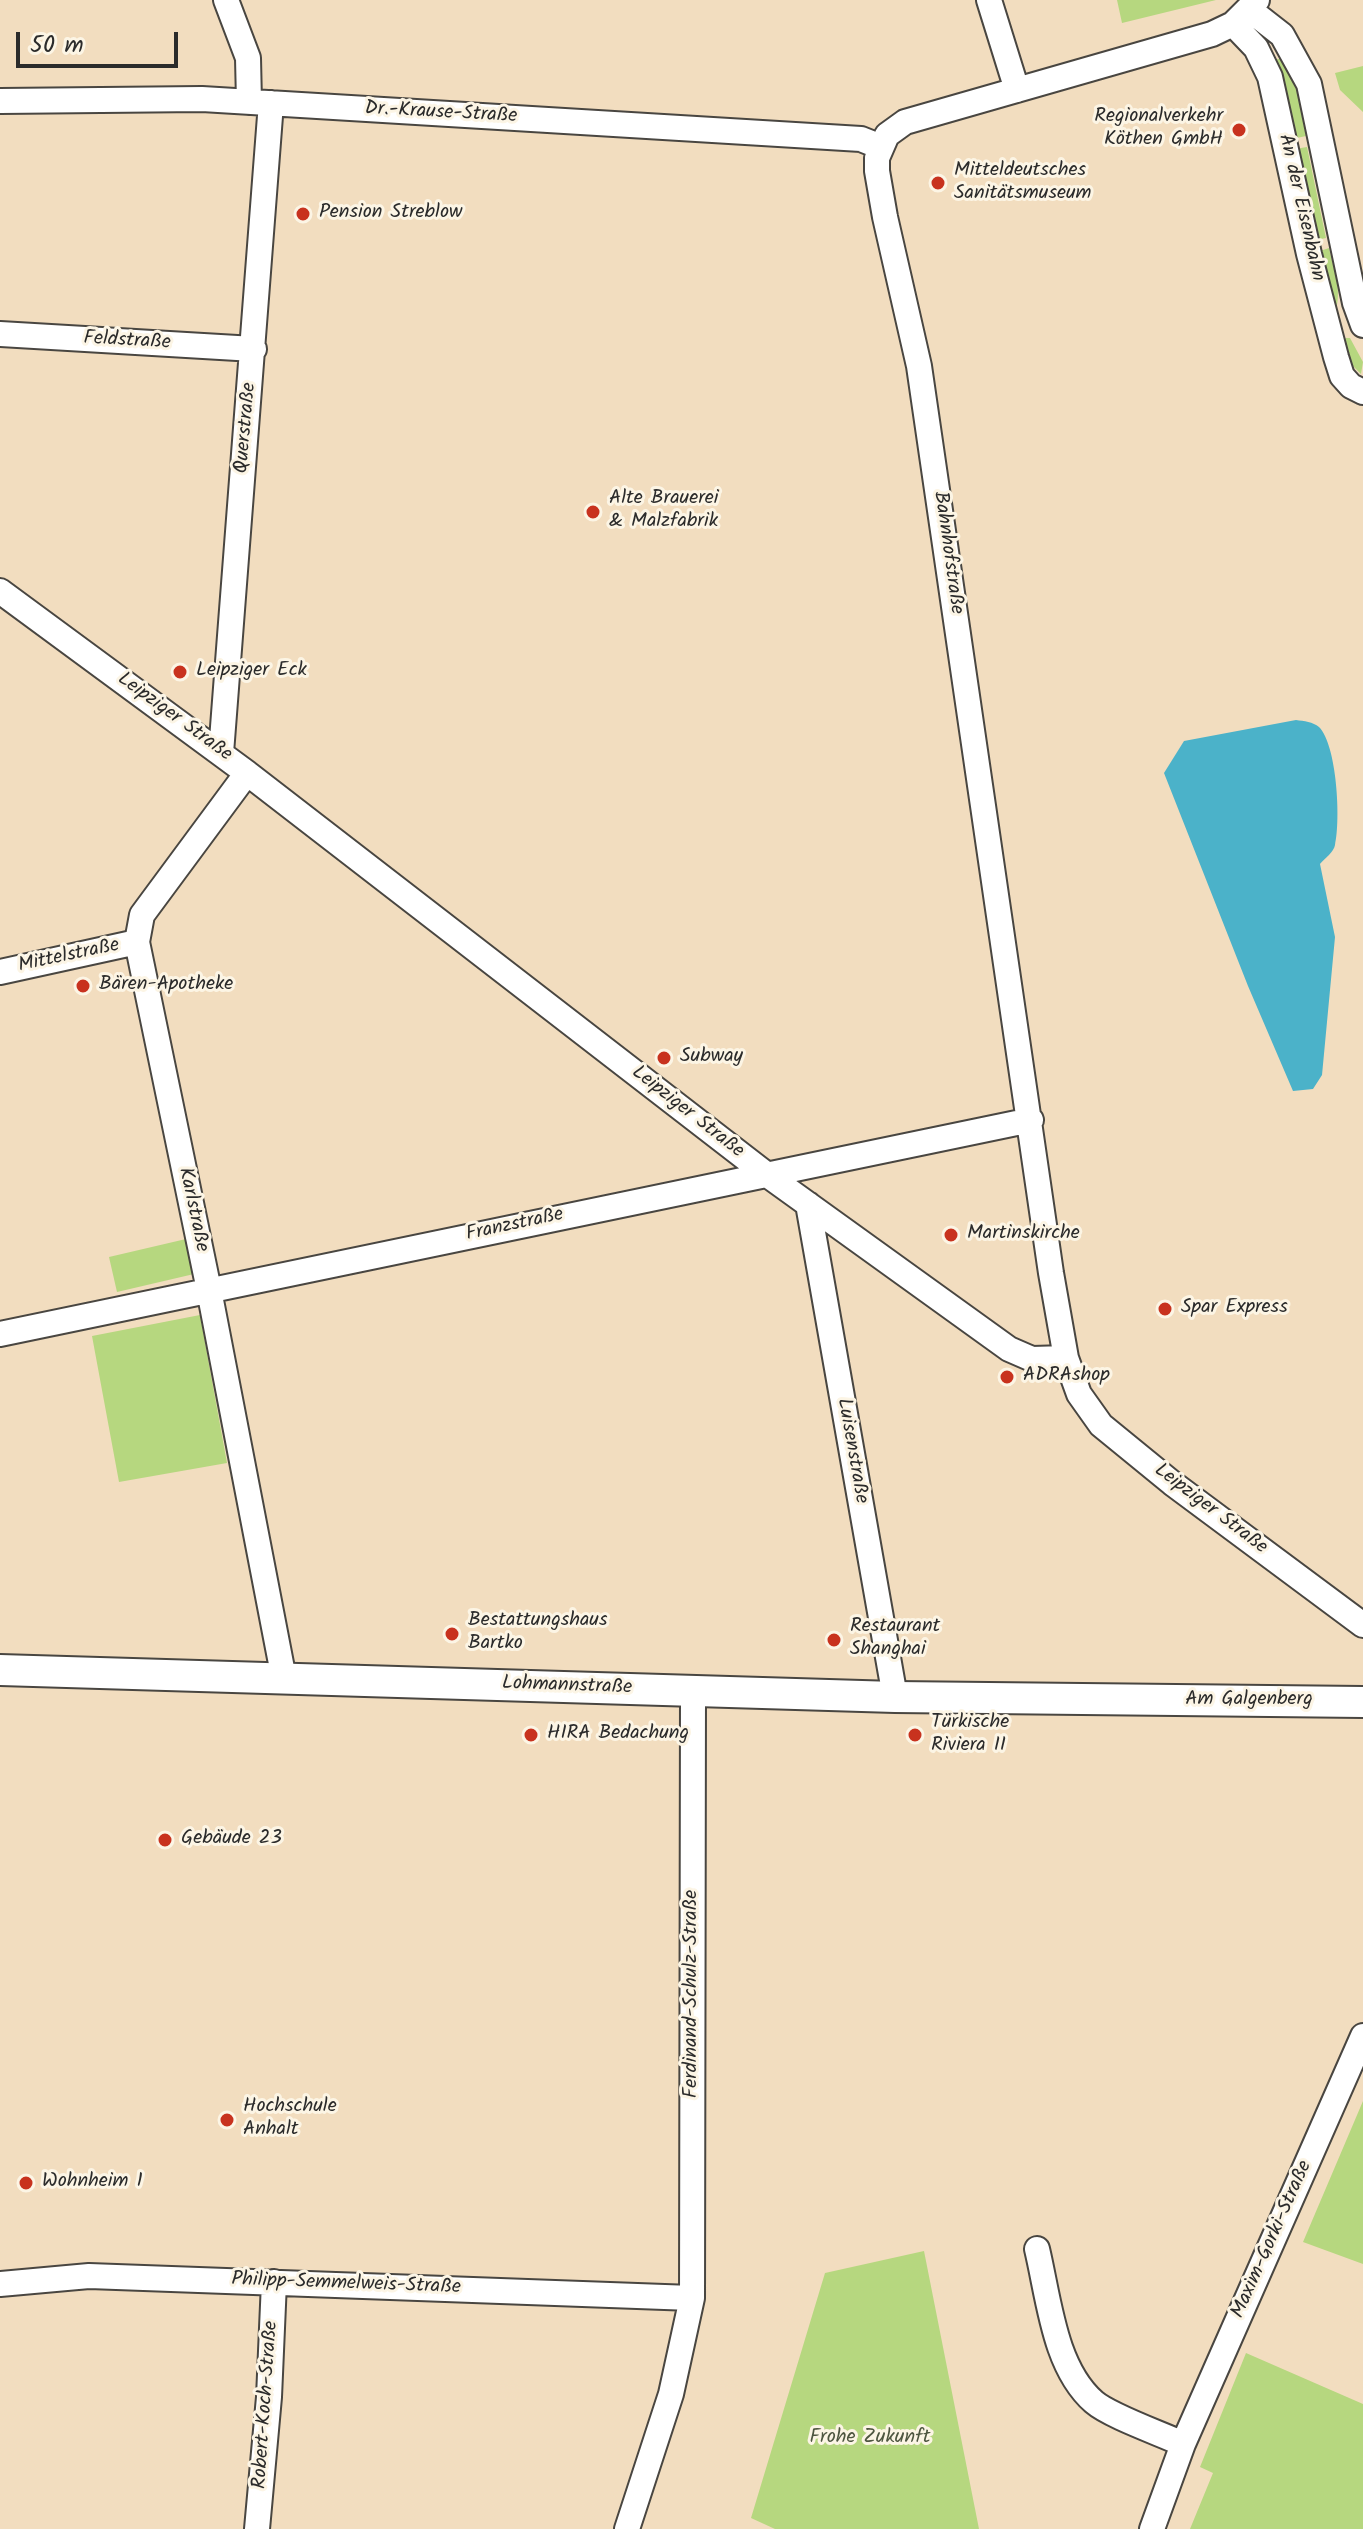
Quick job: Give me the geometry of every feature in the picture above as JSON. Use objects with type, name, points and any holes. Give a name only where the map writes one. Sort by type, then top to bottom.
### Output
[{"type":"main road","name":"Lohmannstraße","points":[[0,1670],[895,1697],[1135,1700]]},
{"type":"main road","name":"Am Galgenberg","points":[[1135,1700],[1363,1702]]},
{"type":"street","name":"Querstraße","points":[[221,753],[254,349],[260,102],[248,58],[226,0]]},
{"type":"street","points":[[989,0],[1017,90]]},
{"type":"street","points":[[881,147],[887,135],[905,122],[1155,51],[1247,11]]},
{"type":"street","name":"An der Eisenbahn","points":[[1247,11],[1282,35],[1309,84],[1355,303],[1363,325]]},
{"type":"street","name":"An der Eisenbahn","points":[[1247,11],[1256,48],[1270,77],[1309,254],[1336,357],[1342,376],[1351,386],[1363,392]]},
{"type":"street","name":"Dr.-Krause-Straße","points":[[0,101],[154,98],[260,102],[861,139],[881,147]]},
{"type":"street","name":"Bahnhofstraße","points":[[881,147],[877,171],[919,366],[1066,1358]]},
{"type":"street","name":"Feldstraße","points":[[0,334],[254,349]]},
{"type":"street","name":"Leipziger Straße","points":[[0,591],[221,753],[766,1174],[1009,1349],[1032,1359],[1066,1358],[1079,1394],[1101,1425],[1172,1483],[1363,1625]]},
{"type":"street","points":[[137,942],[142,915],[247,773]]},
{"type":"street","name":"Mittelstraße","points":[[0,972],[137,942]]},
{"type":"street","name":"Karlstraße","points":[[137,942],[209,1290],[284,1679]]},
{"type":"street","name":"Franzstraße","points":[[0,1334],[1031,1120]]},
{"type":"street","name":"Luisenstraße","points":[[808,1204],[895,1697]]},
{"type":"street","name":"Ferdinand-Schulz-Straße","points":[[627,2529],[671,2394],[692,2298],[693,1691]]},
{"type":"street","name":"Maxim-Gorki-Straße","points":[[1152,2529],[1183,2444],[1363,2036]]},
{"type":"street","points":[[1037,2249],[1063,2362],[1085,2392],[1096,2404],[1183,2444]]},
{"type":"street","name":"Philipp-Semmelweis-Straße","points":[[0,2284],[89,2276],[692,2298]]},
{"type":"street","name":"Robert-Koch-Straße","points":[[257,2529],[269,2397],[274,2282]]},
{"type":"green space","points":[[1117,0],[1216,0],[1122,23]]},
{"type":"green space","points":[[1286,57],[1294,77],[1306,136],[1292,139],[1274,60]]},
{"type":"green space","points":[[1363,66],[1363,112],[1340,90],[1335,73]]},
{"type":"green space","points":[[1307,147],[1326,238],[1316,240],[1295,149]]},
{"type":"green space","points":[[1329,248],[1338,288],[1335,311],[1320,251]]},
{"type":"green space","points":[[1350,338],[1363,362],[1361,374],[1348,361],[1341,342]]},
{"type":"green space","points":[[186,1239],[194,1274],[117,1292],[109,1257]]},
{"type":"green space","points":[[200,1315],[227,1463],[119,1482],[92,1336]]},
{"type":"green space","points":[[1363,2101],[1363,2264],[1303,2242]]},
{"type":"green space","name":"Frohe Zukunft","points":[[924,2251],[979,2529],[775,2529],[751,2518],[825,2273]]},
{"type":"green space","points":[[1246,2353],[1363,2404],[1363,2529],[1190,2529],[1213,2473],[1200,2467]]},
{"type":"water","points":[[1296,720],[1317,725],[1325,736],[1334,766],[1338,819],[1334,848],[1320,864],[1335,937],[1322,1075],[1313,1089],[1293,1091],[1164,773],[1184,741]]},
{"type":"place","name":"Regionalverkehr Köthen GmbH","points":[[1239,130]]},
{"type":"place","name":"Mitteldeutsches Sanitätsmuseum","points":[[938,183]]},
{"type":"place","name":"Pension Streblow","points":[[303,214]]},
{"type":"place","name":"Alte Brauerei & Malzfabrik","points":[[593,512]]},
{"type":"place","name":"Leipziger Eck","points":[[180,672]]},
{"type":"place","name":"Bären-Apotheke","points":[[83,986]]},
{"type":"place","name":"Subway","points":[[664,1058]]},
{"type":"place","name":"Martinskirche","points":[[951,1235]]},
{"type":"place","name":"Spar Express","points":[[1165,1309]]},
{"type":"place","name":"ADRAshop","points":[[1007,1377]]},
{"type":"place","name":"Bestattungshaus Bartko","points":[[452,1634]]},
{"type":"place","name":"Restaurant Shanghai","points":[[834,1640]]},
{"type":"place","name":"HIRA Bedachung","points":[[531,1735]]},
{"type":"place","name":"Türkische Riviera II","points":[[915,1735]]},
{"type":"place","name":"Gebäude 23","points":[[165,1840]]},
{"type":"place","name":"Hochschule Anhalt","points":[[227,2120]]},
{"type":"place","name":"Wohnheim 1","points":[[26,2183]]}]
